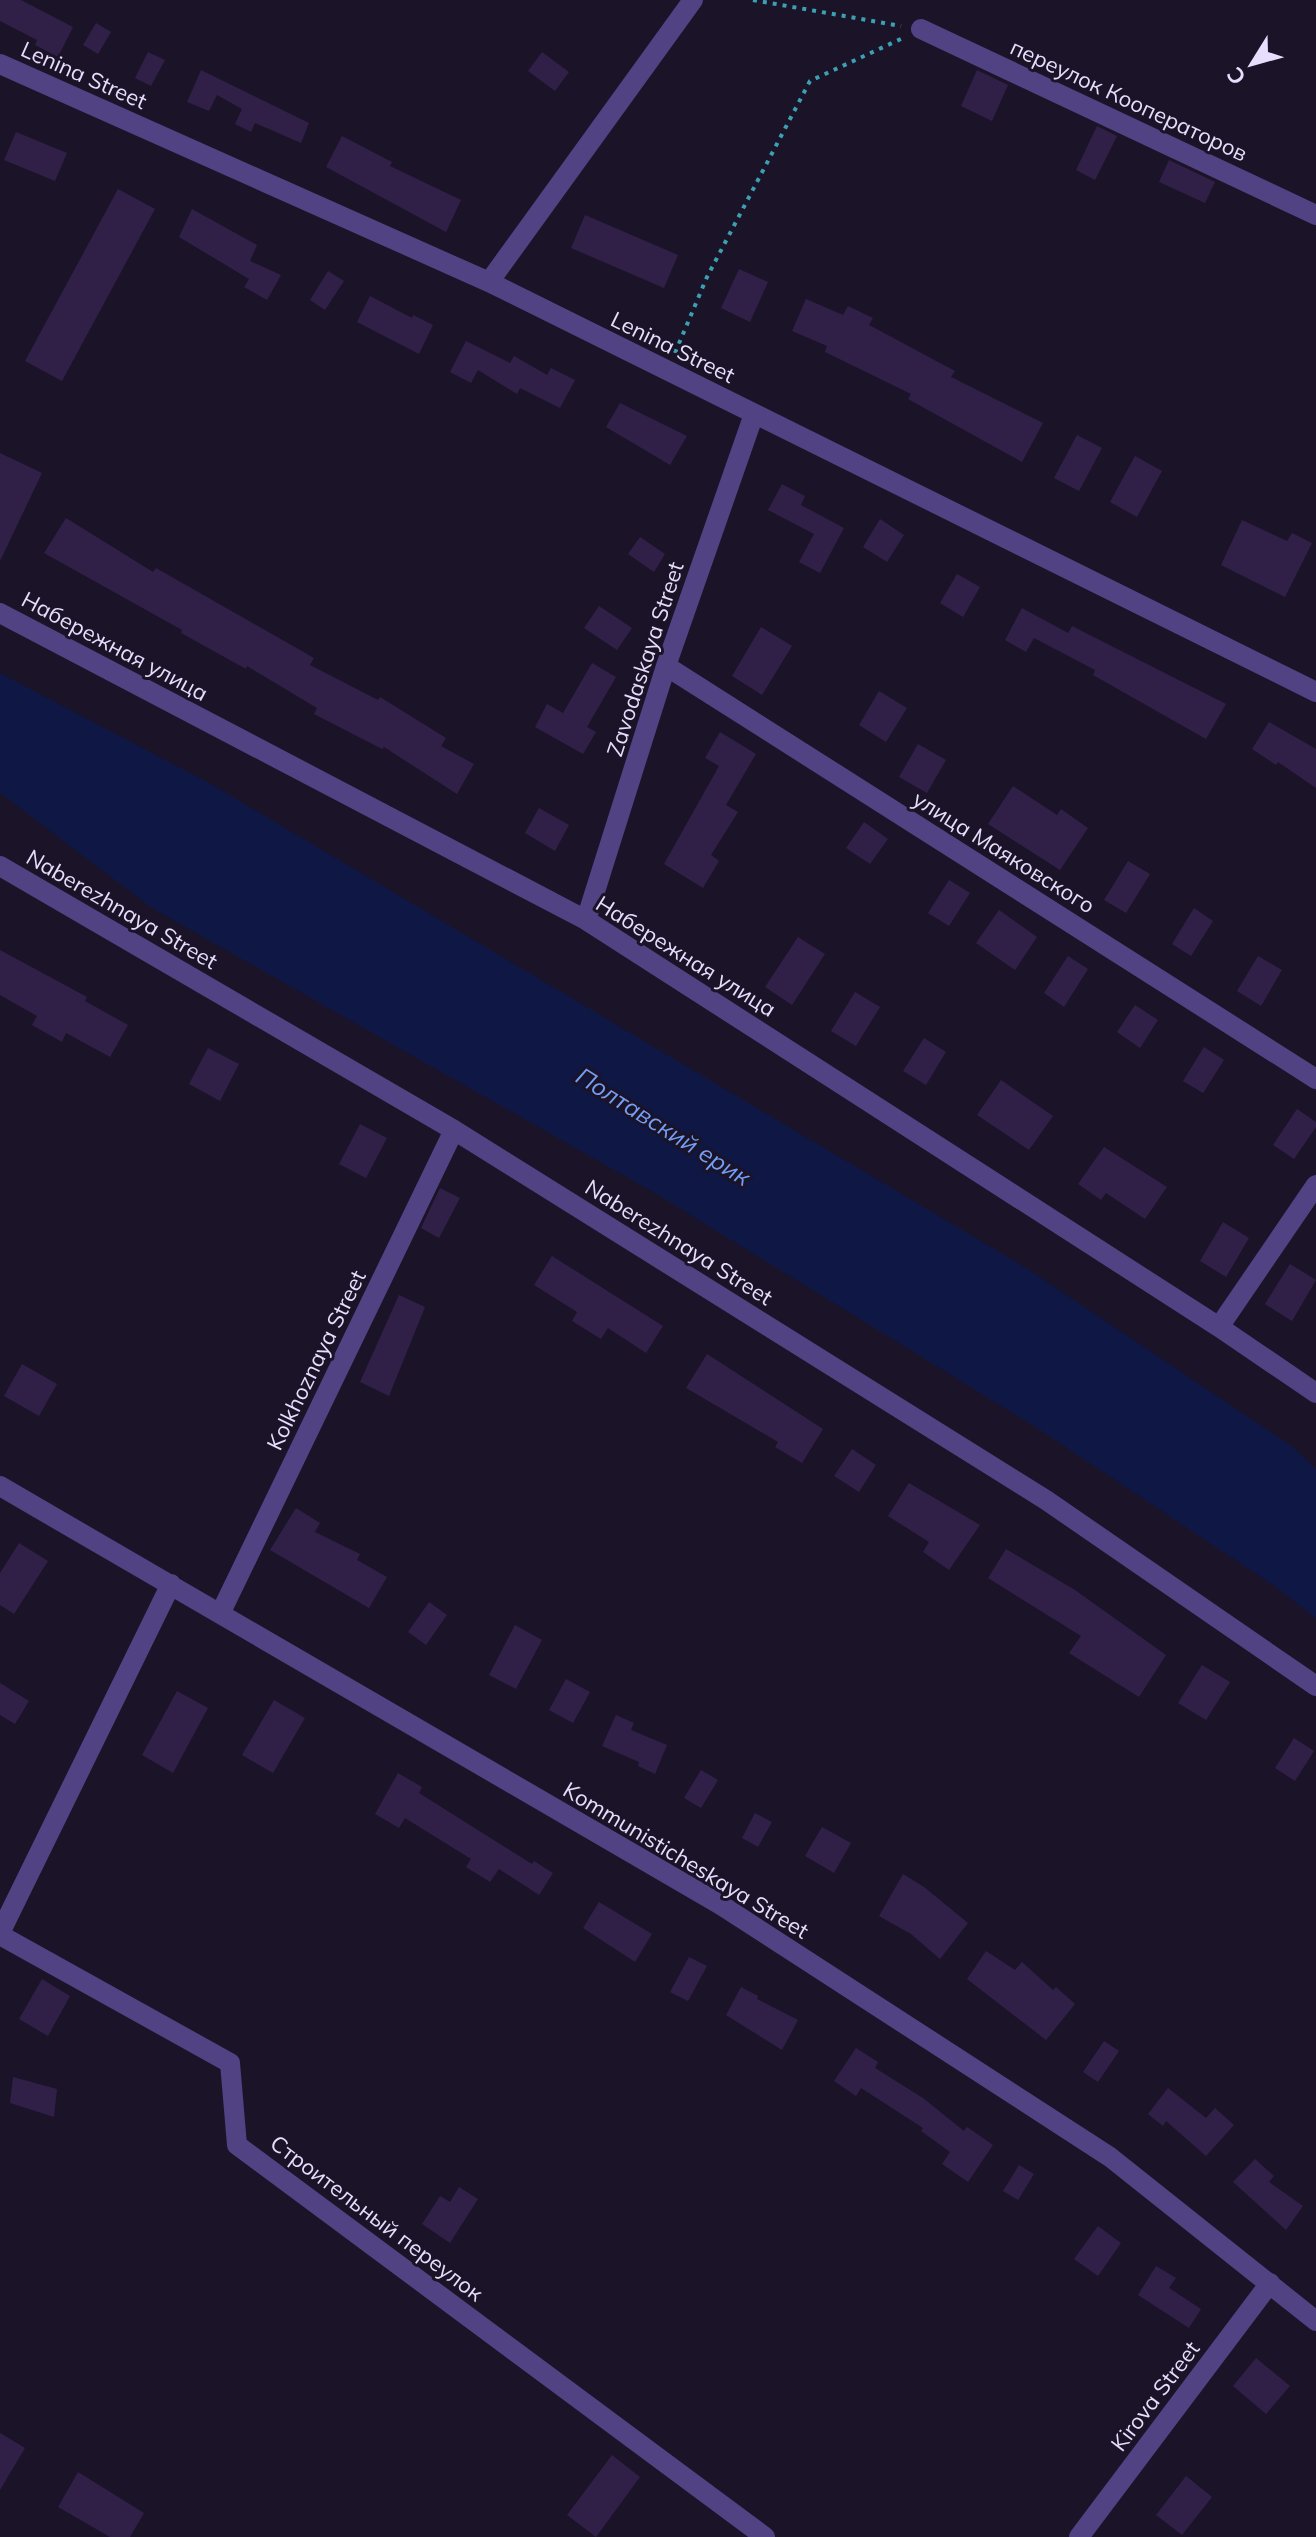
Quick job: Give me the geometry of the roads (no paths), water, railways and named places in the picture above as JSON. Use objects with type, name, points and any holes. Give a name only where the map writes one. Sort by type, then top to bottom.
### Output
[{"type":"street","points":[[489,282],[693,0]]},
{"type":"street","name":"переулок Кооператоров","points":[[921,29],[1316,215]]},
{"type":"street","name":"Lenina Street","points":[[0,64],[489,282],[1316,692]]},
{"type":"street","name":"Zavodaskaya Street","points":[[586,920],[666,666],[754,414]]},
{"type":"street","name":"Набережная улица","points":[[0,613],[586,920],[1219,1327],[1316,1393]]},
{"type":"street","name":"улица Маяковского","points":[[666,666],[1316,1079]]},
{"type":"street","name":"Naberezhnaya Street","points":[[0,866],[454,1130],[1046,1500],[1316,1686]]},
{"type":"street","name":"Kolkhoznaya Street","points":[[221,1612],[454,1130]]},
{"type":"street","points":[[1219,1327],[1316,1185]]},
{"type":"street","name":"Kommunisticheskaya Street","points":[[0,1486],[721,1905],[1110,2157],[1316,2321]]},
{"type":"street","points":[[0,1934],[171,1584]]},
{"type":"street","name":"Строительный переулок","points":[[0,1934],[230,2063],[237,2145],[765,2537]]},
{"type":"street","name":"Kirova Street","points":[[1079,2537],[1270,2283]]},
{"type":"water","name":"Полтавский ерик","points":[[0,673],[211,784],[1028,1269],[1293,1447],[1316,1469],[1316,1618],[1273,1585],[1034,1426],[653,1192],[152,908],[0,793]]}]
